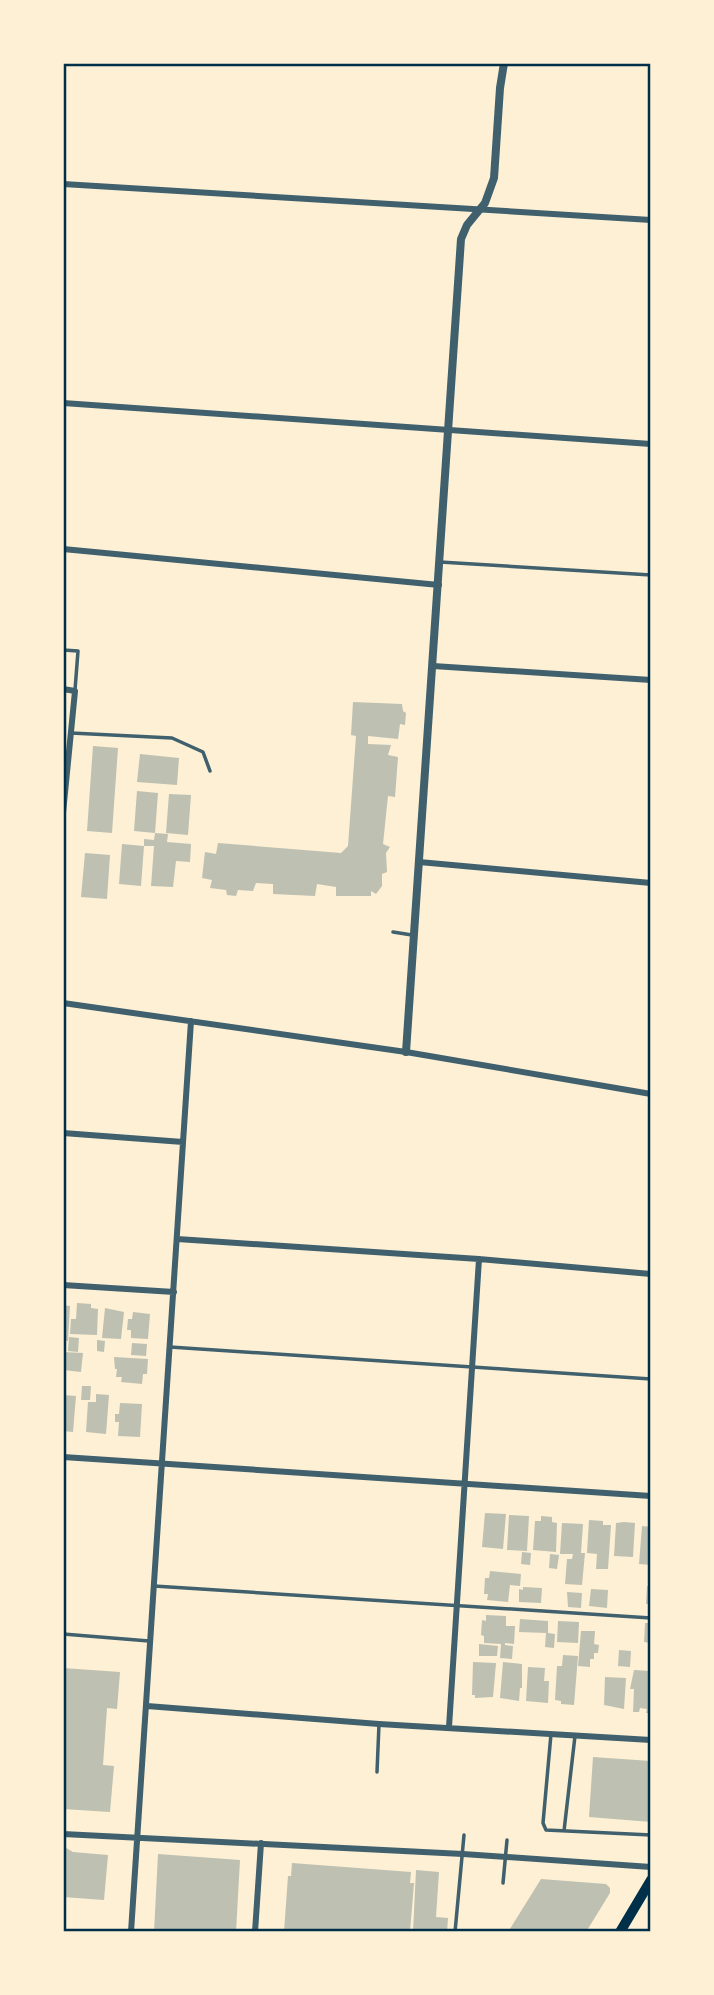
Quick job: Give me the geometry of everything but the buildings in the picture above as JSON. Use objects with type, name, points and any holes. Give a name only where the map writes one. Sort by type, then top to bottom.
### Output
[{"type":"main road","points":[[620,1932],[651,1880]]},
{"type":"street","points":[[406,1052],[461,239],[467,225],[485,203],[494,178],[504,63]]},
{"type":"street","points":[[63,184],[651,220]]},
{"type":"street","points":[[63,403],[651,444]]},
{"type":"street","points":[[63,549],[439,585]]},
{"type":"street","points":[[433,666],[651,680]]},
{"type":"street","points":[[63,689],[75,691],[63,813]]},
{"type":"street","points":[[419,862],[651,883]]},
{"type":"street","points":[[63,1003],[406,1052],[651,1094]]},
{"type":"street","points":[[131,1932],[191,1021]]},
{"type":"street","points":[[63,1133],[183,1142]]},
{"type":"street","points":[[177,1239],[479,1259],[651,1275]]},
{"type":"street","points":[[449,1727],[479,1259]]},
{"type":"street","points":[[63,1285],[174,1292]]},
{"type":"street","points":[[63,1457],[651,1496]]},
{"type":"street","points":[[147,1706],[379,1724],[651,1740]]},
{"type":"street","points":[[63,1834],[463,1854],[651,1867]]},
{"type":"street","points":[[255,1932],[261,1843]]},
{"type":"lane","points":[[440,562],[651,575]]},
{"type":"lane","points":[[63,650],[78,652],[75,691]]},
{"type":"lane","points":[[71,733],[172,738],[203,752],[210,771]]},
{"type":"lane","points":[[393,932],[414,935]]},
{"type":"lane","points":[[170,1347],[651,1379]]},
{"type":"lane","points":[[155,1586],[651,1618]]},
{"type":"lane","points":[[63,1634],[151,1641]]},
{"type":"lane","points":[[377,1772],[379,1724]]},
{"type":"lane","points":[[551,1734],[543,1826],[546,1830],[651,1835]]},
{"type":"lane","points":[[562,1831],[566,1828],[575,1735]]},
{"type":"lane","points":[[456,1932],[464,1835]]},
{"type":"lane","points":[[503,1883],[507,1840]]}]
